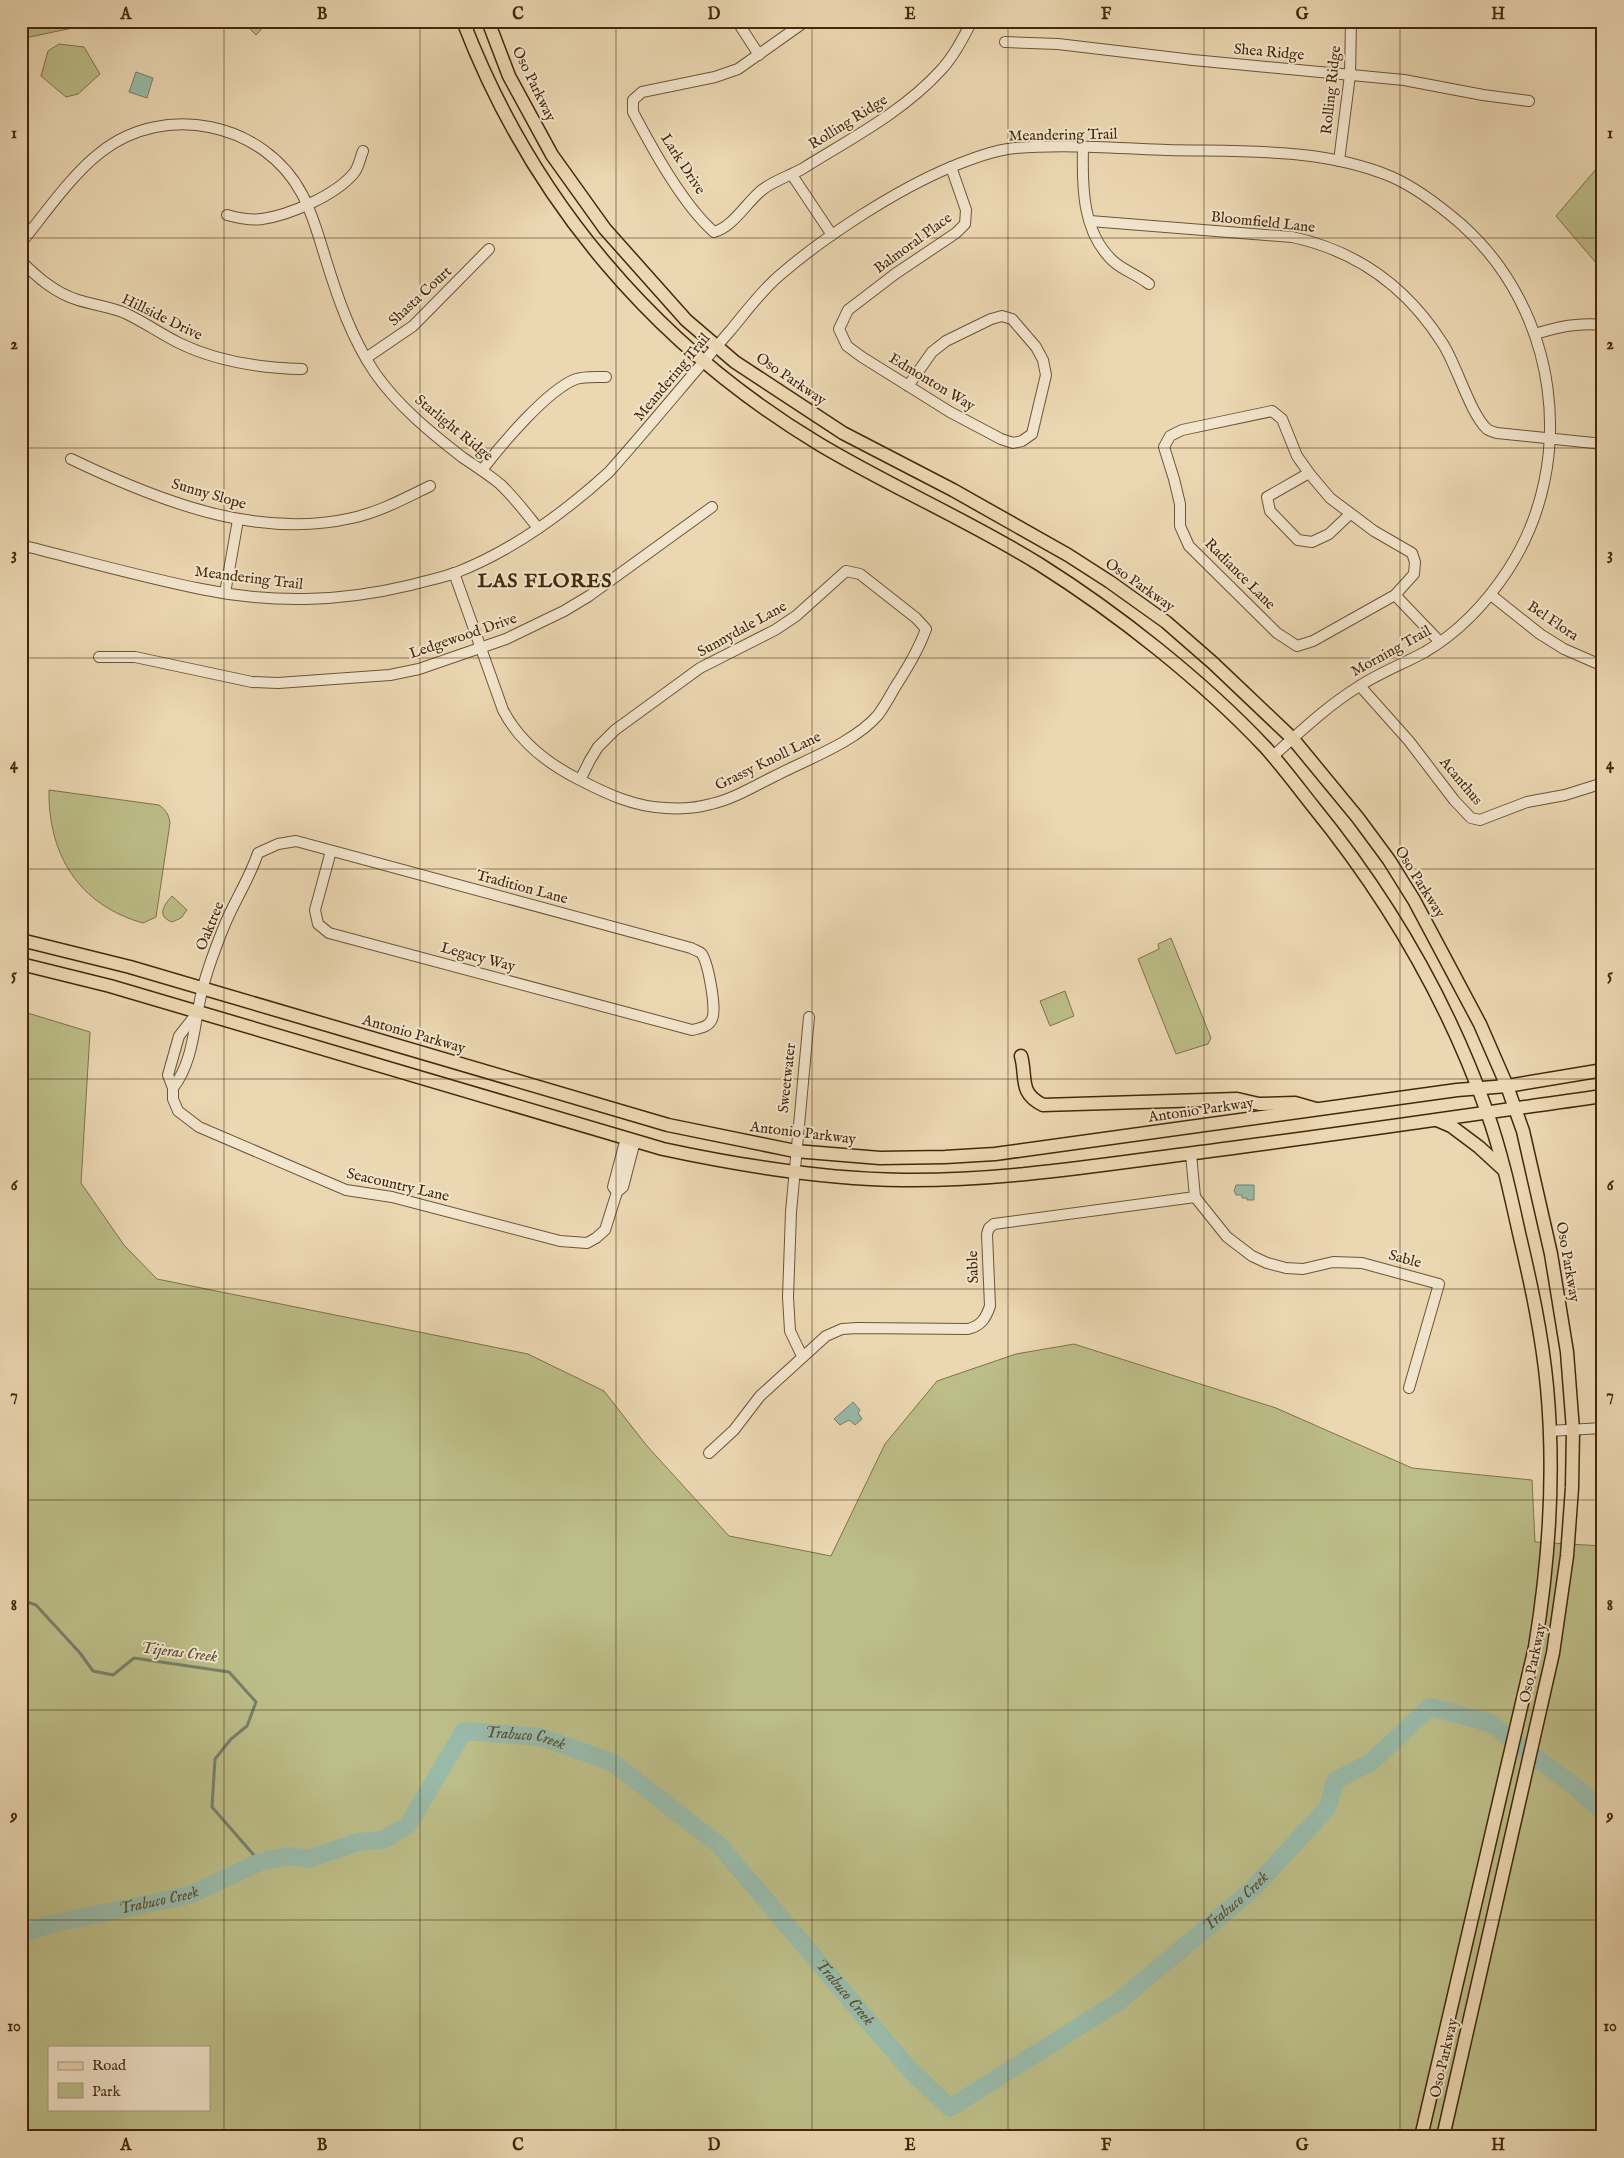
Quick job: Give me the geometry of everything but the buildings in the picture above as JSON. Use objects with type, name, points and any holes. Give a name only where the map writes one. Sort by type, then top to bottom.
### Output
[{"type":"main road","name":"Oso Parkway","points":[[463,21],[481,66],[520,142],[578,231],[610,271],[673,335],[703,362],[760,406],[824,447],[1031,560],[1129,627],[1172,662],[1243,725],[1273,756],[1349,851],[1385,902],[1434,991],[1487,1111],[1504,1170],[1535,1299],[1547,1389],[1550,1492],[1543,1599],[1534,1647],[1421,2137]]},
{"type":"main road","name":"Oso Parkway","points":[[488,21],[509,76],[534,123],[576,190],[640,271],[686,320],[716,347],[791,400],[844,433],[953,490],[1068,555],[1110,582],[1166,622],[1214,663],[1293,739],[1358,818],[1389,860],[1414,900],[1480,1024],[1516,1108],[1530,1155],[1552,1254],[1567,1352],[1573,1430],[1572,1488],[1567,1556],[1553,1653],[1443,2137]]},
{"type":"main road","name":"Antonio Parkway","points":[[21,940],[124,965],[668,1125],[795,1151],[880,1158],[995,1154],[1477,1088],[1507,1086],[1603,1070]]},
{"type":"main road","points":[[21,964],[110,986],[631,1140],[734,1164],[794,1172],[901,1180],[963,1179],[1023,1174],[1318,1138],[1390,1125],[1603,1096]]},
{"type":"main road","points":[[1021,1056],[1024,1085],[1028,1095],[1034,1101],[1043,1105],[1237,1099],[1259,1104],[1296,1102],[1318,1110]]},
{"type":"main road","points":[[1437,1120],[1451,1126],[1479,1146],[1504,1170]]},
{"type":"street","points":[[737,21],[758,56],[806,21]]},
{"type":"street","name":"Rolling Ridge","points":[[724,230],[763,190],[792,175],[912,99],[942,68],[963,38],[972,21]]},
{"type":"street","name":"Rolling Ridge","points":[[1339,161],[1350,75],[1351,21]]},
{"type":"street","name":"Shea Ridge","points":[[1005,42],[1058,44],[1193,60],[1404,80],[1483,95],[1529,101]]},
{"type":"street","name":"Lark Drive","points":[[724,230],[714,232],[706,225],[673,180],[633,112],[633,100],[642,92],[715,77],[738,69],[758,56]]},
{"type":"street","name":"Starlight Ridge","points":[[21,243],[75,178],[100,152],[120,139],[143,130],[168,124],[197,125],[222,129],[241,136],[262,148],[279,162],[292,178],[307,204],[336,292],[355,338],[366,358],[394,397],[423,426],[501,485],[538,528]]},
{"type":"street","name":"Meandering Trail","points":[[21,545],[202,590],[278,599],[311,600],[342,598],[380,592],[454,573],[504,550],[585,494],[609,472],[779,276],[832,236],[922,181],[951,167],[1012,148],[1083,147],[1277,153],[1339,161]]},
{"type":"street","points":[[1083,147],[1082,186],[1094,234],[1113,260],[1149,284]]},
{"type":"street","points":[[227,215],[246,219],[261,219],[307,204],[341,186],[356,171],[363,152]]},
{"type":"street","name":"Morning Trail","points":[[1273,756],[1360,686],[1440,642],[1491,594],[1510,568],[1531,525],[1544,488],[1551,438],[1549,398],[1536,334],[1521,302],[1504,274],[1468,231],[1443,208],[1393,177],[1339,161]]},
{"type":"street","name":"Balmoral Place","points":[[839,329],[848,310],[895,274],[956,233],[965,224],[966,210],[951,167]]},
{"type":"street","points":[[792,175],[832,236]]},
{"type":"street","name":"Bloomfield Lane","points":[[1090,222],[1292,237],[1320,243],[1339,250],[1364,264],[1392,284],[1428,322],[1444,346],[1478,416],[1488,430],[1497,433],[1551,438]]},
{"type":"street","name":"Shasta Court","points":[[366,358],[412,326],[489,250]]},
{"type":"street","name":"Hillside Drive","points":[[21,261],[60,292],[77,300],[124,313],[201,352],[233,362],[265,368],[302,369]]},
{"type":"street","name":"Edmonton Way","points":[[839,329],[847,346],[908,386],[950,412],[1001,439],[1014,443],[1022,441],[1032,434],[1046,375],[1036,347],[1012,319],[1002,316],[991,318],[946,342],[932,352],[908,386]]},
{"type":"street","points":[[1536,334],[1562,326],[1583,324],[1603,326]]},
{"type":"street","points":[[482,470],[500,446],[556,392],[576,379],[606,377]]},
{"type":"street","name":"Radiance Lane","points":[[1272,411],[1282,419],[1297,456],[1309,473],[1330,498],[1374,531],[1412,553],[1416,562],[1414,574],[1395,595],[1313,641],[1297,646],[1278,633],[1190,546],[1180,526],[1180,504],[1164,447],[1170,436],[1182,430],[1237,420],[1261,412],[1272,411]]},
{"type":"street","points":[[1551,438],[1603,444]]},
{"type":"street","name":"Sunny Slope","points":[[71,459],[132,486],[238,520],[277,524],[313,524],[352,518],[387,507],[430,486]]},
{"type":"street","points":[[1309,473],[1267,497],[1270,511],[1298,540],[1312,542],[1329,534],[1350,514]]},
{"type":"street","name":"Ledgewood Drive","points":[[99,657],[135,657],[252,682],[278,683],[390,675],[419,669],[480,649],[537,626],[589,596],[712,507]]},
{"type":"street","points":[[225,593],[238,520]]},
{"type":"street","name":"Sunnydale Lane","points":[[580,780],[594,753],[615,730],[700,668],[775,630],[796,616],[846,571],[860,574],[916,618],[926,629]]},
{"type":"street","name":"Grassy Knoll Lane","points":[[454,573],[503,710],[516,731],[541,756],[562,771],[622,800],[665,808],[712,804],[732,797],[844,740],[863,728],[878,715],[919,650],[926,629]]},
{"type":"street","name":"Bel Flora","points":[[1491,594],[1548,639],[1564,649],[1603,666]]},
{"type":"street","points":[[1395,595],[1440,642]]},
{"type":"street","name":"Acanthus","points":[[1360,686],[1409,740],[1454,800],[1471,818],[1480,820],[1527,802],[1565,795],[1600,784]]},
{"type":"street","name":"Tradition Lane","points":[[258,854],[278,844],[296,841],[701,952],[706,961],[714,1009],[712,1019],[705,1027]]},
{"type":"street","name":"Legacy Way","points":[[331,851],[315,910],[318,924],[329,933],[692,1030],[705,1027]]},
{"type":"street","name":"Oaktree","points":[[197,1012],[222,930],[252,872],[258,854]]},
{"type":"street","name":"Seacountry Lane","points":[[197,1012],[180,1036],[168,1075],[173,1099],[178,1111],[199,1127],[346,1190],[392,1197],[560,1241],[587,1243],[605,1230],[617,1192],[613,1187],[631,1140]]},
{"type":"street","name":"Sweetwater","points":[[794,1172],[808,1017]]},
{"type":"street","points":[[1192,1154],[1195,1197]]},
{"type":"street","points":[[794,1172],[788,1306],[790,1331],[802,1356]]},
{"type":"street","name":"Sable","points":[[709,1453],[734,1430],[760,1396],[826,1336],[842,1329],[857,1328],[941,1330],[976,1327],[987,1315],[990,1306],[987,1234],[989,1228],[994,1224],[1195,1197],[1227,1236],[1252,1256],[1267,1263],[1286,1268],[1303,1269],[1333,1262],[1362,1264],[1439,1284],[1409,1388]]},
{"type":"street","points":[[1549,1432],[1603,1428]]},
{"type":"green space","points":[[22,21],[96,21],[96,23],[25,38]]},
{"type":"green space","points":[[242,21],[269,21],[256,35]]},
{"type":"green space","points":[[59,44],[84,47],[100,74],[78,94],[66,97],[41,76],[48,51]]},
{"type":"green space","points":[[1603,161],[1603,271],[1556,216]]},
{"type":"green space","points":[[49,790],[159,805],[165,811],[170,823],[156,917],[143,923],[121,915],[101,904],[85,890],[61,856],[54,836],[50,814]]},
{"type":"green space","points":[[172,896],[187,910],[181,918],[172,922],[164,917],[163,910]]},
{"type":"green space","points":[[1171,938],[1211,1038],[1208,1044],[1176,1054],[1138,959],[1159,949],[1158,944]]},
{"type":"green space","points":[[1065,991],[1074,1016],[1050,1026],[1040,1001]]},
{"type":"green space","points":[[21,1011],[90,1032],[81,1183],[124,1245],[157,1279],[528,1354],[604,1391],[647,1446],[729,1536],[831,1556],[885,1444],[937,1381],[1016,1354],[1074,1344],[1276,1408],[1412,1468],[1532,1480],[1535,1542],[1603,1546],[1603,2137],[21,2137]]},
{"type":"shaded area","points":[[136,72],[153,78],[147,98],[129,92]]},
{"type":"shaded area","points":[[1236,1185],[1254,1185],[1254,1200],[1247,1200],[1247,1198],[1242,1198],[1242,1195],[1236,1195],[1234,1191]]},
{"type":"shaded area","points":[[853,1402],[860,1410],[858,1413],[862,1419],[855,1425],[849,1420],[840,1425],[834,1419]]},
{"type":"waterway","name":"Tijeras Creek","points":[[21,1600],[36,1605],[80,1653],[93,1671],[113,1675],[134,1658],[229,1672],[256,1702],[247,1726],[231,1739],[215,1759],[212,1807],[260,1862]]},
{"type":"waterway","name":"Trabuco Creek","points":[[21,1934],[51,1924],[190,1895],[260,1862],[288,1856],[308,1859],[358,1842],[383,1840],[408,1825],[464,1731],[540,1737],[612,1762],[719,1845],[908,2068],[950,2108],[1118,2002],[1253,1889],[1328,1807],[1335,1781],[1371,1762],[1430,1707],[1490,1723],[1573,1785],[1603,1812]]},
{"type":"district","name":"LAS FLORES","points":[[545,581]]}]
